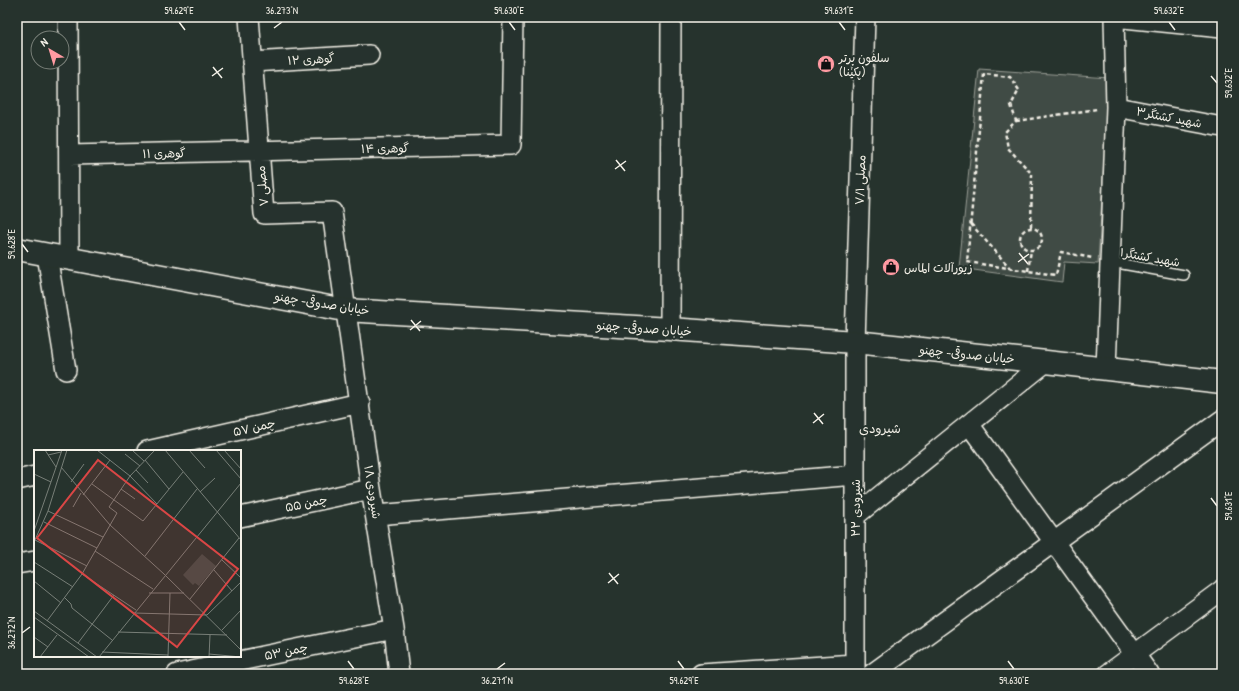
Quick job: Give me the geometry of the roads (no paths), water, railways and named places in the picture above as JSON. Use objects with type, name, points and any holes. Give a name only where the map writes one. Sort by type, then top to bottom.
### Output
[{"type":"street","points":[[68,17],[70,259]]},
{"type":"street","name":"مصلی ۷","points":[[249,17],[264,214],[332,212],[345,310]]},
{"type":"street","name":"گوهری ۱۴","points":[[259,151],[511,145],[513,17]]},
{"type":"street","points":[[670,329],[671,17]]},
{"type":"street","name":"مصلی ۷/۱","points":[[855,342],[865,17]]},
{"type":"street","points":[[1106,369],[1116,107],[1114,17],[1222,28]]},
{"type":"street","name":"گوهری ۱۲","points":[[252,62],[369,55]]},
{"type":"street","name":"شهید کشتگر۳","points":[[1116,107],[1222,127]]},
{"type":"street","name":"گوهری ۱۱","points":[[69,155],[259,151]]},
{"type":"street","name":"خیابان صدوقی- چهنو","points":[[17,249],[345,310],[670,329],[855,342],[1222,382]]},
{"type":"street","points":[[47,255],[66,370]]},
{"type":"street","name":"شیرودی ۱۸","points":[[345,310],[360,403],[371,489],[394,629],[398,674]]},
{"type":"street","name":"شیرودی ۲۲","points":[[855,342],[855,669]]},
{"type":"street","points":[[855,516],[1046,362]]},
{"type":"street","name":"چمن ۵۷","points":[[151,450],[360,403]]},
{"type":"street","points":[[872,674],[1222,420]]},
{"type":"street","points":[[969,424],[1149,674]]},
{"type":"street","points":[[376,515],[854,475]]},
{"type":"street","points":[[17,480],[34,476]]},
{"type":"street","name":"چمن ۵۵","points":[[241,517],[371,489]]},
{"type":"street","points":[[17,564],[34,561]]},
{"type":"street","points":[[1108,674],[1222,590]]},
{"type":"street","name":"چمن ۵۳","points":[[177,674],[394,629]]},
{"type":"street","points":[[701,674],[855,669]]},
{"type":"lane","name":"شهید کشتگر۱","points":[[1111,262],[1184,275]]},
{"type":"place","name":"سلفون برتر (پکینا)","points":[[826,64]]},
{"type":"place","name":"زیورآلات الماس","points":[[891,267]]},
{"type":"district","name":"شیرودی","points":[[880,428]]}]
